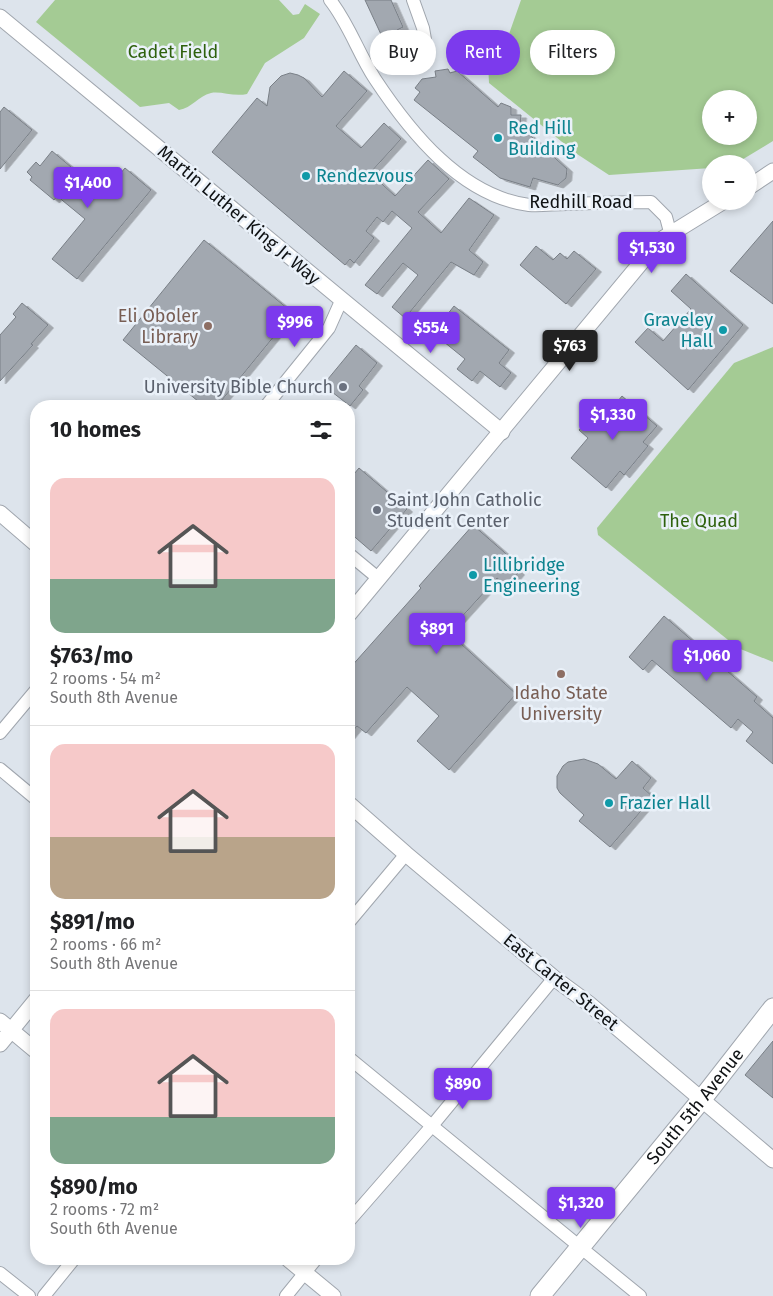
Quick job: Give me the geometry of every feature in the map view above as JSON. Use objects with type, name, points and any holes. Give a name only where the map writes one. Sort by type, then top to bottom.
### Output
[{"type":"main road","name":"South 5th Avenue","points":[[540,1296],[702,1099],[773,1008]]},
{"type":"street","name":"Redhill Road","points":[[330,0],[343,17],[368,68],[386,96],[443,164],[464,179],[505,199],[530,205],[651,202],[666,217],[670,232]]},
{"type":"street","points":[[413,0],[423,30]]},
{"type":"street","name":"Martin Luther King Jr Way","points":[[0,17],[341,301],[502,432]]},
{"type":"street","points":[[757,182],[773,171]]},
{"type":"street","points":[[355,607],[502,432],[658,241],[708,210]]},
{"type":"street","points":[[271,400],[329,328],[341,301]]},
{"type":"street","points":[[0,513],[30,539]]},
{"type":"street","points":[[355,559],[378,578]]},
{"type":"street","points":[[0,733],[30,697]]},
{"type":"street","points":[[0,769],[30,793]]},
{"type":"street","name":"East Carter Street","points":[[355,809],[773,1160]]},
{"type":"street","points":[[355,915],[406,854]]},
{"type":"street","points":[[355,1214],[431,1127],[554,978]]},
{"type":"street","points":[[0,1044],[6,1026],[30,1005]]},
{"type":"street","points":[[6,1026],[30,1046]]},
{"type":"street","points":[[355,1063],[640,1296]]},
{"type":"street","points":[[44,1296],[69,1265]]},
{"type":"street","points":[[295,1265],[333,1296]]},
{"type":"street","points":[[286,1296],[310,1265]]},
{"type":"street","points":[[0,1273],[29,1296]]},
{"type":"green space","name":"Cadet Field","points":[[55,0],[279,0],[293,15],[299,14],[305,4],[320,14],[304,38],[265,63],[247,94],[211,93],[188,107],[179,110],[169,103],[140,107],[36,22]]},
{"type":"green space","points":[[521,0],[773,0],[773,141],[750,155],[702,155],[702,169],[609,175],[577,154],[489,83],[489,75],[520,75],[520,30],[510,30]]},
{"type":"green space","name":"The Quad","points":[[773,347],[773,662],[738,648],[598,535],[597,528],[734,363]]},
{"type":"building","points":[[365,0],[391,0],[403,27],[397,30],[379,30]]},
{"type":"building","name":"Red Hill Building","points":[[446,69],[446,75],[462,75],[498,107],[501,103],[511,107],[511,115],[521,115],[520,126],[567,169],[566,178],[558,185],[533,178],[530,187],[500,178],[473,157],[478,151],[414,100],[420,92],[415,88],[422,79],[436,77],[436,71]]},
{"type":"building","name":"Rendezvous","points":[[344,71],[367,91],[336,126],[361,148],[384,123],[401,139],[370,173],[395,196],[428,160],[449,179],[418,212],[441,233],[469,198],[494,215],[469,250],[483,262],[474,275],[451,262],[405,318],[392,307],[418,275],[403,263],[377,294],[365,285],[412,228],[392,211],[383,222],[377,217],[366,231],[374,238],[354,263],[350,259],[345,265],[212,152],[257,98],[267,106],[270,87],[281,76],[290,73],[304,78],[322,97]]},
{"type":"building","points":[[4,107],[32,130],[0,169],[0,112]]},
{"type":"building","points":[[52,151],[103,194],[125,168],[151,190],[77,279],[52,259],[85,219],[57,196],[54,200],[30,180],[32,177],[27,172],[36,162],[40,166]]},
{"type":"building","points":[[773,221],[773,304],[730,271]]},
{"type":"building","name":"Eli Oboler Library","points":[[204,240],[293,313],[222,400],[197,400],[123,340]]},
{"type":"building","points":[[536,246],[553,260],[560,253],[567,259],[574,251],[596,269],[566,304],[520,265]]},
{"type":"building","name":"Graveley Hall","points":[[686,274],[743,325],[688,390],[635,342],[648,328],[663,341],[691,309],[671,291]]},
{"type":"building","points":[[22,303],[48,325],[31,344],[33,345],[0,381],[0,335],[16,317],[13,314]]},
{"type":"building","points":[[454,306],[509,350],[499,363],[511,373],[500,387],[480,371],[472,381],[457,369],[465,359],[433,333]]},
{"type":"building","points":[[356,345],[377,363],[359,386],[363,390],[355,400],[342,400],[323,385]]},
{"type":"building","points":[[622,396],[657,426],[643,442],[648,446],[624,475],[620,471],[606,488],[571,458],[588,438],[579,430],[596,410],[601,414],[605,409],[609,412]]},
{"type":"building","name":"Saint John Catholic Student Center","points":[[359,468],[407,509],[371,551],[355,537],[355,473]]},
{"type":"building","points":[[473,525],[512,559],[509,563],[519,572],[507,586],[497,578],[448,632],[516,694],[449,770],[417,741],[439,716],[407,687],[366,733],[357,726],[355,728],[355,662],[421,588],[419,586]]},
{"type":"building","points":[[664,616],[757,697],[754,701],[773,718],[773,764],[746,741],[753,732],[738,719],[731,728],[652,660],[643,670],[629,657]]},
{"type":"building","name":"Frazier Hall","points":[[584,759],[598,764],[616,779],[632,761],[651,778],[643,788],[653,797],[610,847],[579,821],[584,815],[557,788],[557,776],[563,766],[568,762]]},
{"type":"building","points":[[773,1041],[773,1098],[745,1075]]},
{"type":"place","name":"Red Hill Building","points":[[498,138]]},
{"type":"place","name":"Rendezvous","points":[[306,176]]},
{"type":"place","name":"Eli Oboler Library","points":[[208,326]]},
{"type":"place","name":"Graveley Hall","points":[[723,330]]},
{"type":"place","name":"University Bible Church","points":[[343,387]]},
{"type":"place","name":"Saint John Catholic Student Center","points":[[377,510]]},
{"type":"place","name":"Lillibridge Engineering","points":[[473,575]]},
{"type":"place","name":"Idaho State University","points":[[561,674]]},
{"type":"place","name":"Frazier Hall","points":[[609,803]]}]
